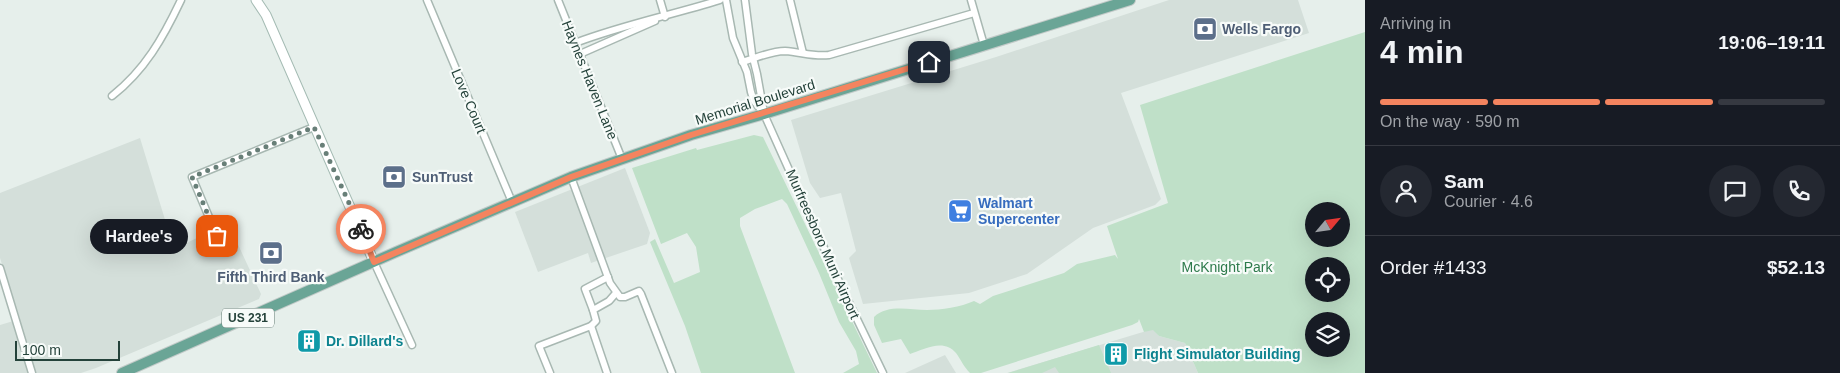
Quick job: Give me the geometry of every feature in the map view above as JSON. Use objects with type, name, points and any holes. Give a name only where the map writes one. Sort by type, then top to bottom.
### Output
[{"type":"main road","name":"Memorial Boulevard","points":[[122,373],[571,177],[691,135],[1130,0]]},
{"type":"street","points":[[112,96],[129,83],[138,72],[168,26],[180,0]]},
{"type":"street","points":[[256,0],[266,15],[412,345]]},
{"type":"street","name":"Love Court","points":[[427,0],[512,202]]},
{"type":"street","name":"Haynes Haven Lane","points":[[558,0],[622,159]]},
{"type":"street","points":[[660,0],[665,16]]},
{"type":"street","points":[[575,43],[626,25],[720,0]]},
{"type":"street","points":[[726,0],[733,38],[754,101],[764,114]]},
{"type":"street","points":[[745,0],[753,59],[764,114]]},
{"type":"street","points":[[790,0],[803,54]]},
{"type":"street","points":[[971,0],[984,45]]},
{"type":"street","points":[[742,62],[784,51],[814,56],[845,52],[974,13]]},
{"type":"street","points":[[580,54],[665,16]]},
{"type":"street","name":"Murfreesboro Muni Airport","points":[[764,114],[841,286],[883,373]]},
{"type":"street","points":[[217,236],[192,177],[314,127]]},
{"type":"street","points":[[571,177],[608,277],[616,293],[620,297],[625,297],[638,291],[641,294],[672,373]]},
{"type":"street","points":[[0,268],[32,373]]},
{"type":"street","points":[[550,373],[539,346],[591,326],[596,321],[585,289],[608,277]]},
{"type":"street","points":[[593,310],[609,301],[616,293]]},
{"type":"street","points":[[591,326],[607,373]]},
{"type":"shaded area","points":[[1169,0],[1298,0],[1309,33],[1121,93],[1161,199],[1155,205],[1093,228],[1027,274],[969,293],[863,304],[849,258],[856,251],[841,193],[820,198],[810,183],[791,120],[996,57]]},
{"type":"shaded area","points":[[140,138],[174,249],[228,223],[261,294],[259,299],[81,373],[0,373],[0,325],[20,319],[0,258],[0,193]]},
{"type":"shaded area","points":[[625,168],[650,233],[647,244],[591,263],[588,253],[538,272],[515,212]]},
{"type":"shaded area","points":[[1153,329],[1159,336],[1185,343],[1198,373],[1007,373]]},
{"type":"shaded area","points":[[945,355],[956,373],[905,373]]},
{"type":"green space","name":"McKnight Park","points":[[1365,32],[1365,373],[1198,373],[1185,343],[1159,336],[1153,330],[1144,332],[1139,319],[1138,322],[1132,325],[981,373],[970,373],[956,353],[946,346],[934,346],[910,354],[901,339],[882,343],[874,325],[874,317],[886,310],[938,309],[974,301],[980,304],[993,296],[1064,273],[1077,264],[1115,255],[1118,259],[1107,226],[1168,203],[1140,105]]},
{"type":"green space","points":[[754,135],[763,137],[877,373],[843,373],[859,364],[856,351],[839,322],[819,273],[787,204],[782,199],[755,209],[740,218],[740,226],[795,373],[701,373],[685,326],[650,242],[655,239],[674,283],[700,272],[696,247],[687,233],[661,244],[632,168],[696,148],[697,150]]},
{"type":"green space","points":[[1099,345],[1111,373],[1059,373],[1055,367],[1042,373],[1008,373]]},
{"type":"way so far","points":[[217,236],[192,177],[314,127],[361,229]]},
{"type":"place","name":"Wells Fargo","points":[[1205,29]]},
{"type":"place","name":"SunTrust","points":[[394,177]]},
{"type":"place","name":"Walmart Supercenter","points":[[960,211]]},
{"type":"place","name":"Hardee's","points":[[217,236]]},
{"type":"place","name":"Fifth Third Bank","points":[[271,253]]},
{"type":"place","name":"Dr. Dillard's","points":[[309,341]]},
{"type":"place","name":"Flight Simulator Building","points":[[1116,354]]},
{"type":"route","points":[[361,229],[374,262],[571,177],[691,135],[929,62]]}]
